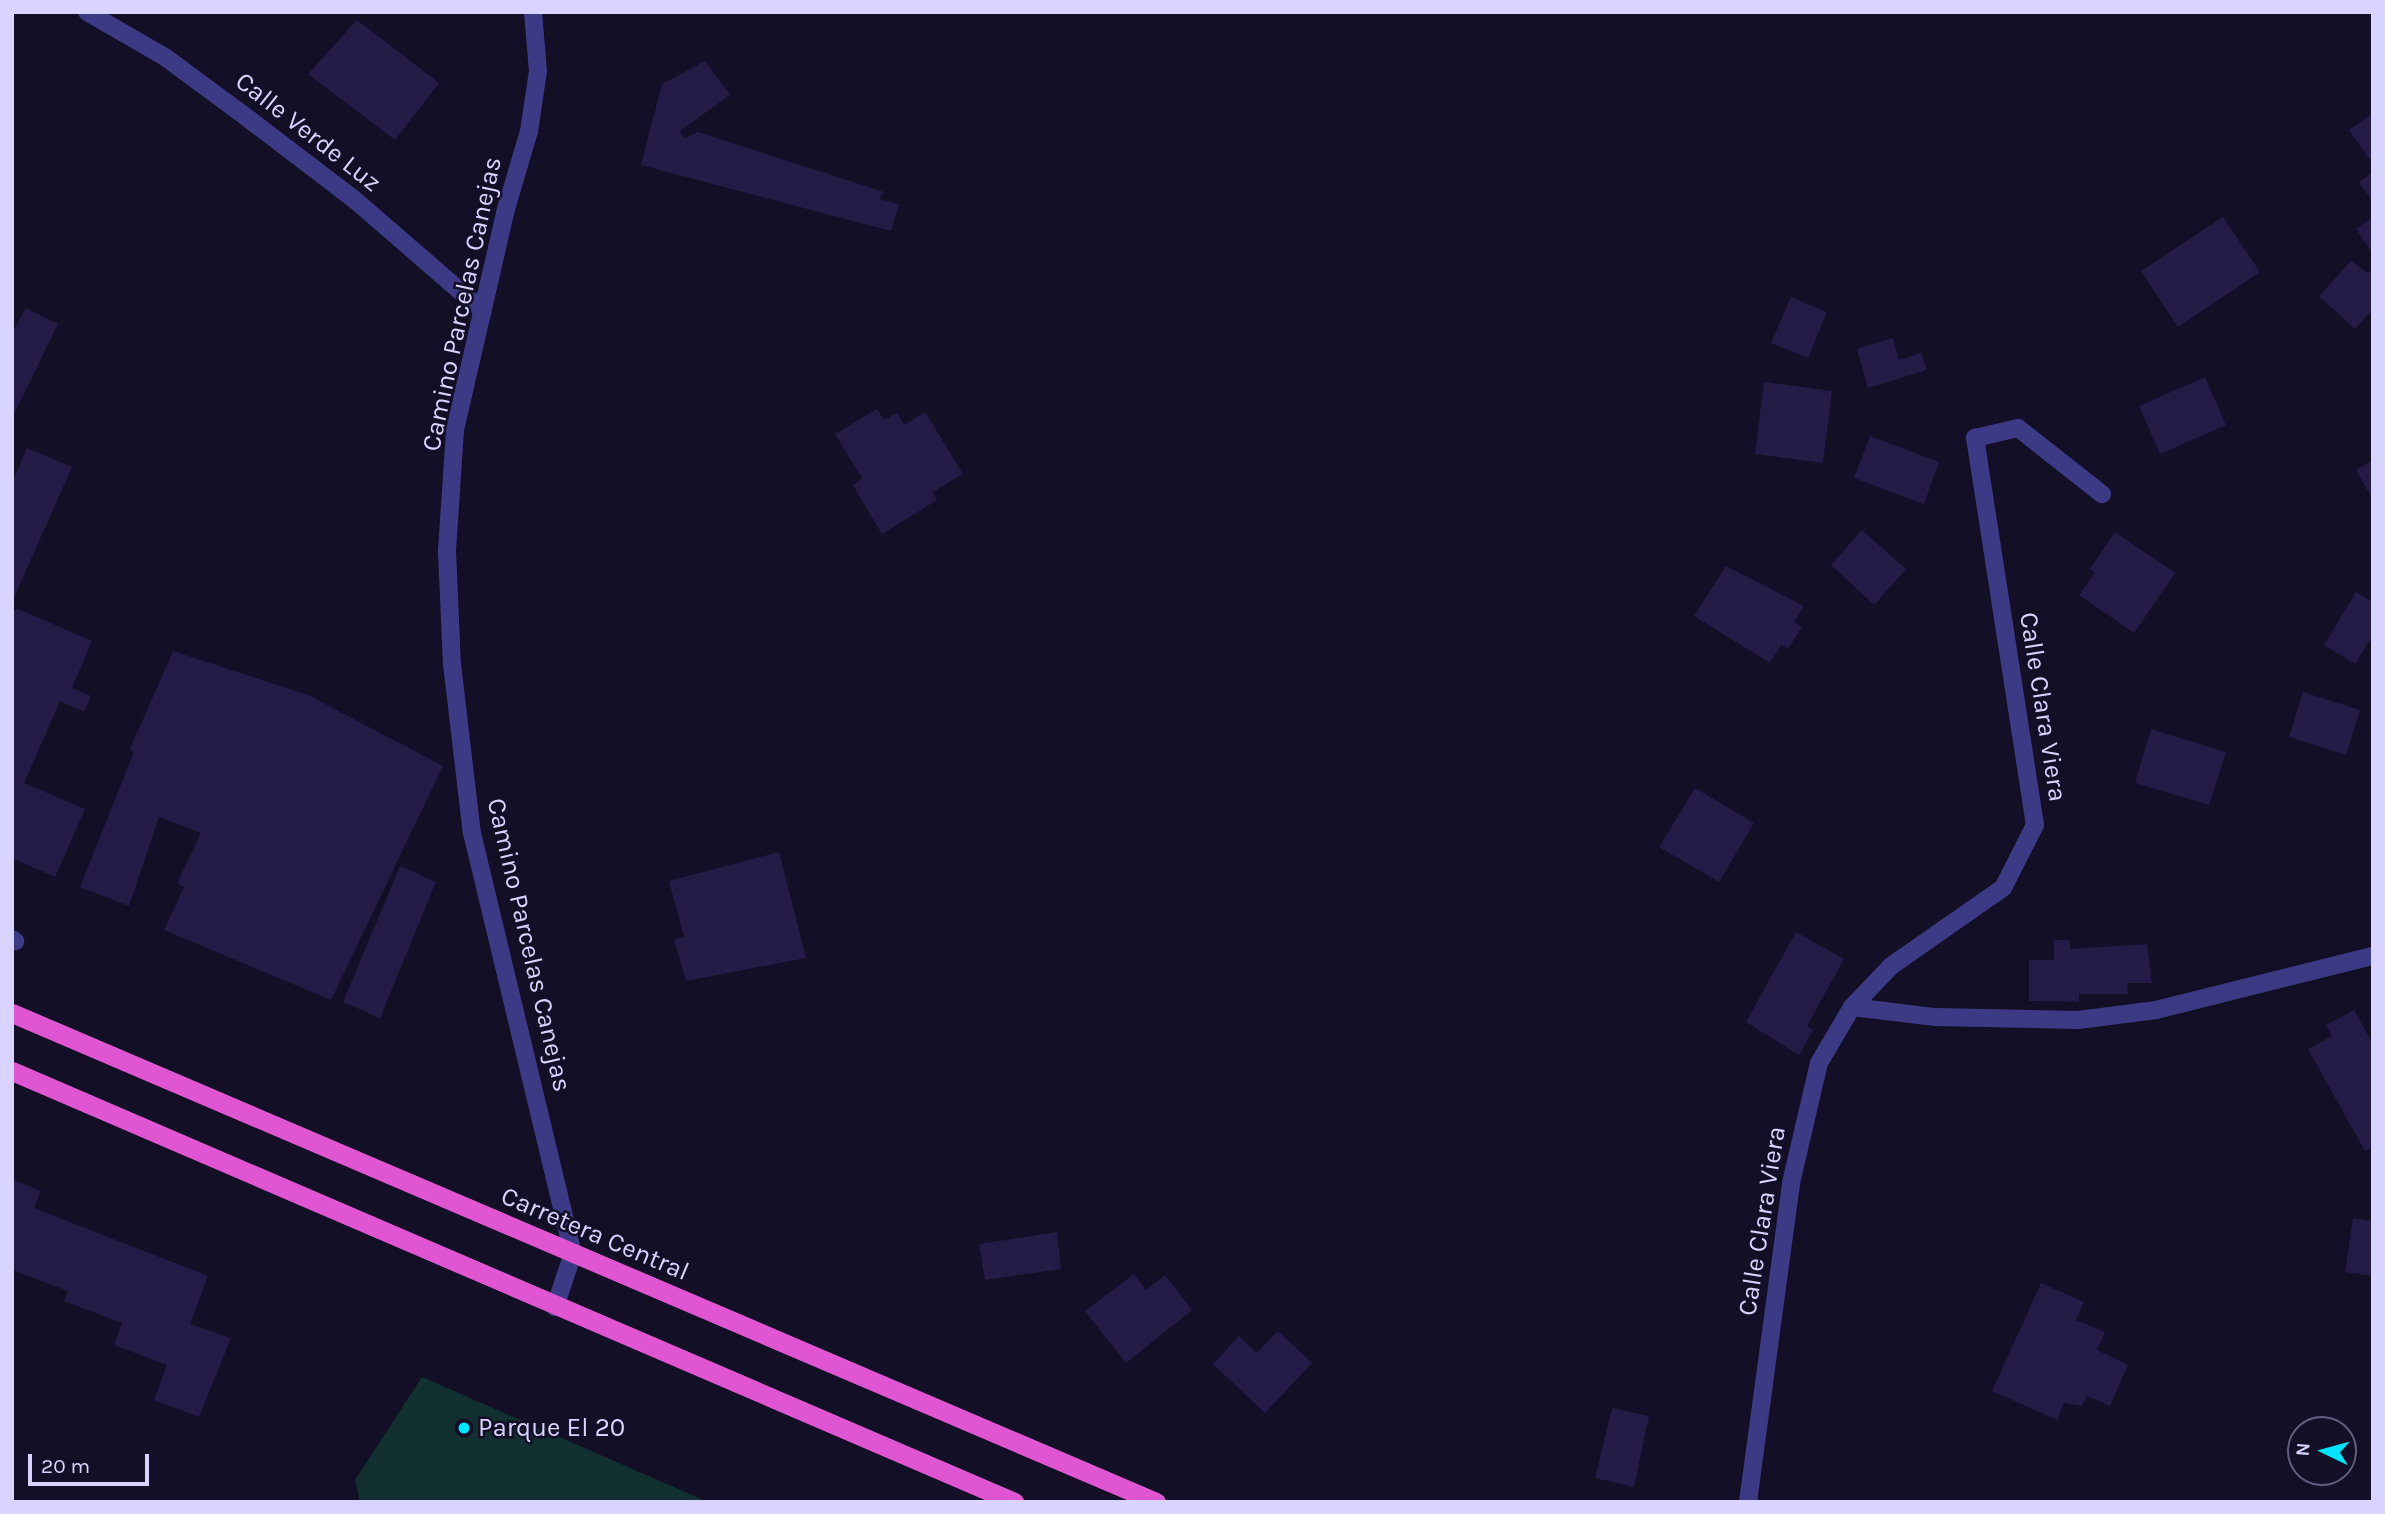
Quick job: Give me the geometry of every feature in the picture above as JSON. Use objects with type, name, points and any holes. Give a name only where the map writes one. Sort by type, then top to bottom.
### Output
[{"type":"highway","name":"Carretera Central","points":[[12,1013],[1156,1502]]},
{"type":"highway","points":[[12,1071],[555,1307],[975,1494],[1014,1502]]},
{"type":"street","name":"Calle Verde Luz","points":[[87,12],[165,57],[250,120],[355,200],[483,312]]},
{"type":"street","name":"Camino Parcelas Canejas","points":[[533,12],[538,71],[529,131],[455,430],[447,551],[452,664],[472,833],[573,1253]]},
{"type":"street","name":"Calle Clara Viera","points":[[1748,1502],[1793,1171],[1819,1063],[1852,1007],[1891,966],[2003,888],[2035,825],[1975,438],[2018,428],[2102,494]]},
{"type":"street","points":[[1852,1007],[1935,1017],[2078,1020],[2156,1010],[2373,956]]},
{"type":"street","points":[[555,1307],[573,1253]]},
{"type":"green space","name":"Parque El 20","points":[[422,1377],[708,1502],[360,1502],[355,1480]]},
{"type":"building","points":[[357,20],[439,83],[395,140],[308,74]]},
{"type":"building","points":[[705,61],[730,95],[680,131],[684,138],[698,132],[884,192],[879,199],[899,204],[891,231],[641,165],[662,84]]},
{"type":"building","points":[[2373,113],[2373,164],[2349,130]]},
{"type":"building","points":[[2373,172],[2373,202],[2359,182]]},
{"type":"building","points":[[2223,217],[2260,272],[2178,327],[2141,271]]},
{"type":"building","points":[[2373,217],[2373,254],[2356,229]]},
{"type":"building","points":[[2351,261],[2368,273],[2373,268],[2373,309],[2355,329],[2319,296]]},
{"type":"building","points":[[1791,297],[1827,312],[1808,358],[1771,343]]},
{"type":"building","points":[[26,308],[58,324],[12,418],[12,333]]},
{"type":"building","points":[[1893,338],[1899,360],[1921,353],[1927,370],[1868,388],[1857,349]]},
{"type":"building","points":[[2205,377],[2226,425],[2160,454],[2139,406]]},
{"type":"building","points":[[1764,382],[1832,391],[1823,463],[1755,454]]},
{"type":"building","points":[[877,409],[884,420],[897,413],[904,425],[925,412],[963,474],[933,492],[937,500],[882,534],[853,485],[862,478],[835,434]]},
{"type":"building","points":[[1870,436],[1939,462],[1924,504],[1854,478]]},
{"type":"building","points":[[27,448],[72,467],[12,602],[12,483]]},
{"type":"building","points":[[2373,460],[2373,500],[2356,470]]},
{"type":"building","points":[[1862,530],[1906,569],[1874,605],[1831,565]]},
{"type":"building","points":[[2115,532],[2175,573],[2134,633],[2079,595],[2095,573],[2090,569]]},
{"type":"building","points":[[1726,566],[1804,606],[1794,622],[1802,627],[1788,649],[1781,645],[1770,663],[1694,616]]},
{"type":"building","points":[[2356,592],[2373,602],[2373,635],[2355,664],[2324,645]]},
{"type":"building","points":[[18,609],[92,641],[72,688],[91,696],[84,712],[60,701],[24,783],[85,809],[55,877],[12,858],[12,610]]},
{"type":"building","points":[[173,651],[308,695],[443,766],[331,1000],[164,930],[184,887],[177,883],[201,833],[159,817],[129,906],[80,887],[134,752],[130,749]]},
{"type":"building","points":[[2303,692],[2360,710],[2346,755],[2289,737]]},
{"type":"building","points":[[2151,729],[2226,752],[2209,805],[2135,783]]},
{"type":"building","points":[[1695,788],[1754,823],[1719,882],[1659,847]]},
{"type":"building","points":[[779,852],[806,958],[686,981],[674,939],[684,937],[669,881]]},
{"type":"building","points":[[400,866],[436,882],[380,1018],[343,1002]]},
{"type":"building","points":[[1796,932],[1844,959],[1807,1026],[1813,1030],[1799,1055],[1746,1022]]},
{"type":"building","points":[[2054,940],[2070,940],[2070,949],[2147,944],[2152,983],[2127,983],[2128,994],[2079,994],[2079,1002],[2029,1001],[2029,960],[2054,960]]},
{"type":"building","points":[[2354,1010],[2373,1044],[2373,1147],[2365,1151],[2308,1049],[2332,1036],[2326,1025]]},
{"type":"building","points":[[12,1179],[41,1191],[34,1208],[208,1276],[190,1324],[231,1338],[199,1417],[154,1400],[167,1365],[114,1345],[122,1323],[64,1301],[68,1291],[12,1270]]},
{"type":"building","points":[[2353,1218],[2373,1221],[2373,1276],[2345,1272]]},
{"type":"building","points":[[1057,1232],[1061,1269],[985,1280],[979,1244]]},
{"type":"building","points":[[1134,1274],[1146,1290],[1165,1275],[1192,1310],[1126,1363],[1085,1311]]},
{"type":"building","points":[[2041,1283],[2084,1302],[2076,1320],[2105,1332],[2097,1350],[2128,1365],[2110,1406],[2087,1396],[2082,1406],[2064,1403],[2057,1420],[1992,1391]]},
{"type":"building","points":[[1278,1331],[1312,1363],[1265,1413],[1213,1364],[1239,1336],[1257,1353]]},
{"type":"building","points":[[1612,1408],[1649,1416],[1634,1487],[1595,1478]]},
{"type":"place","name":"Parque El 20","points":[[464,1428]]}]
